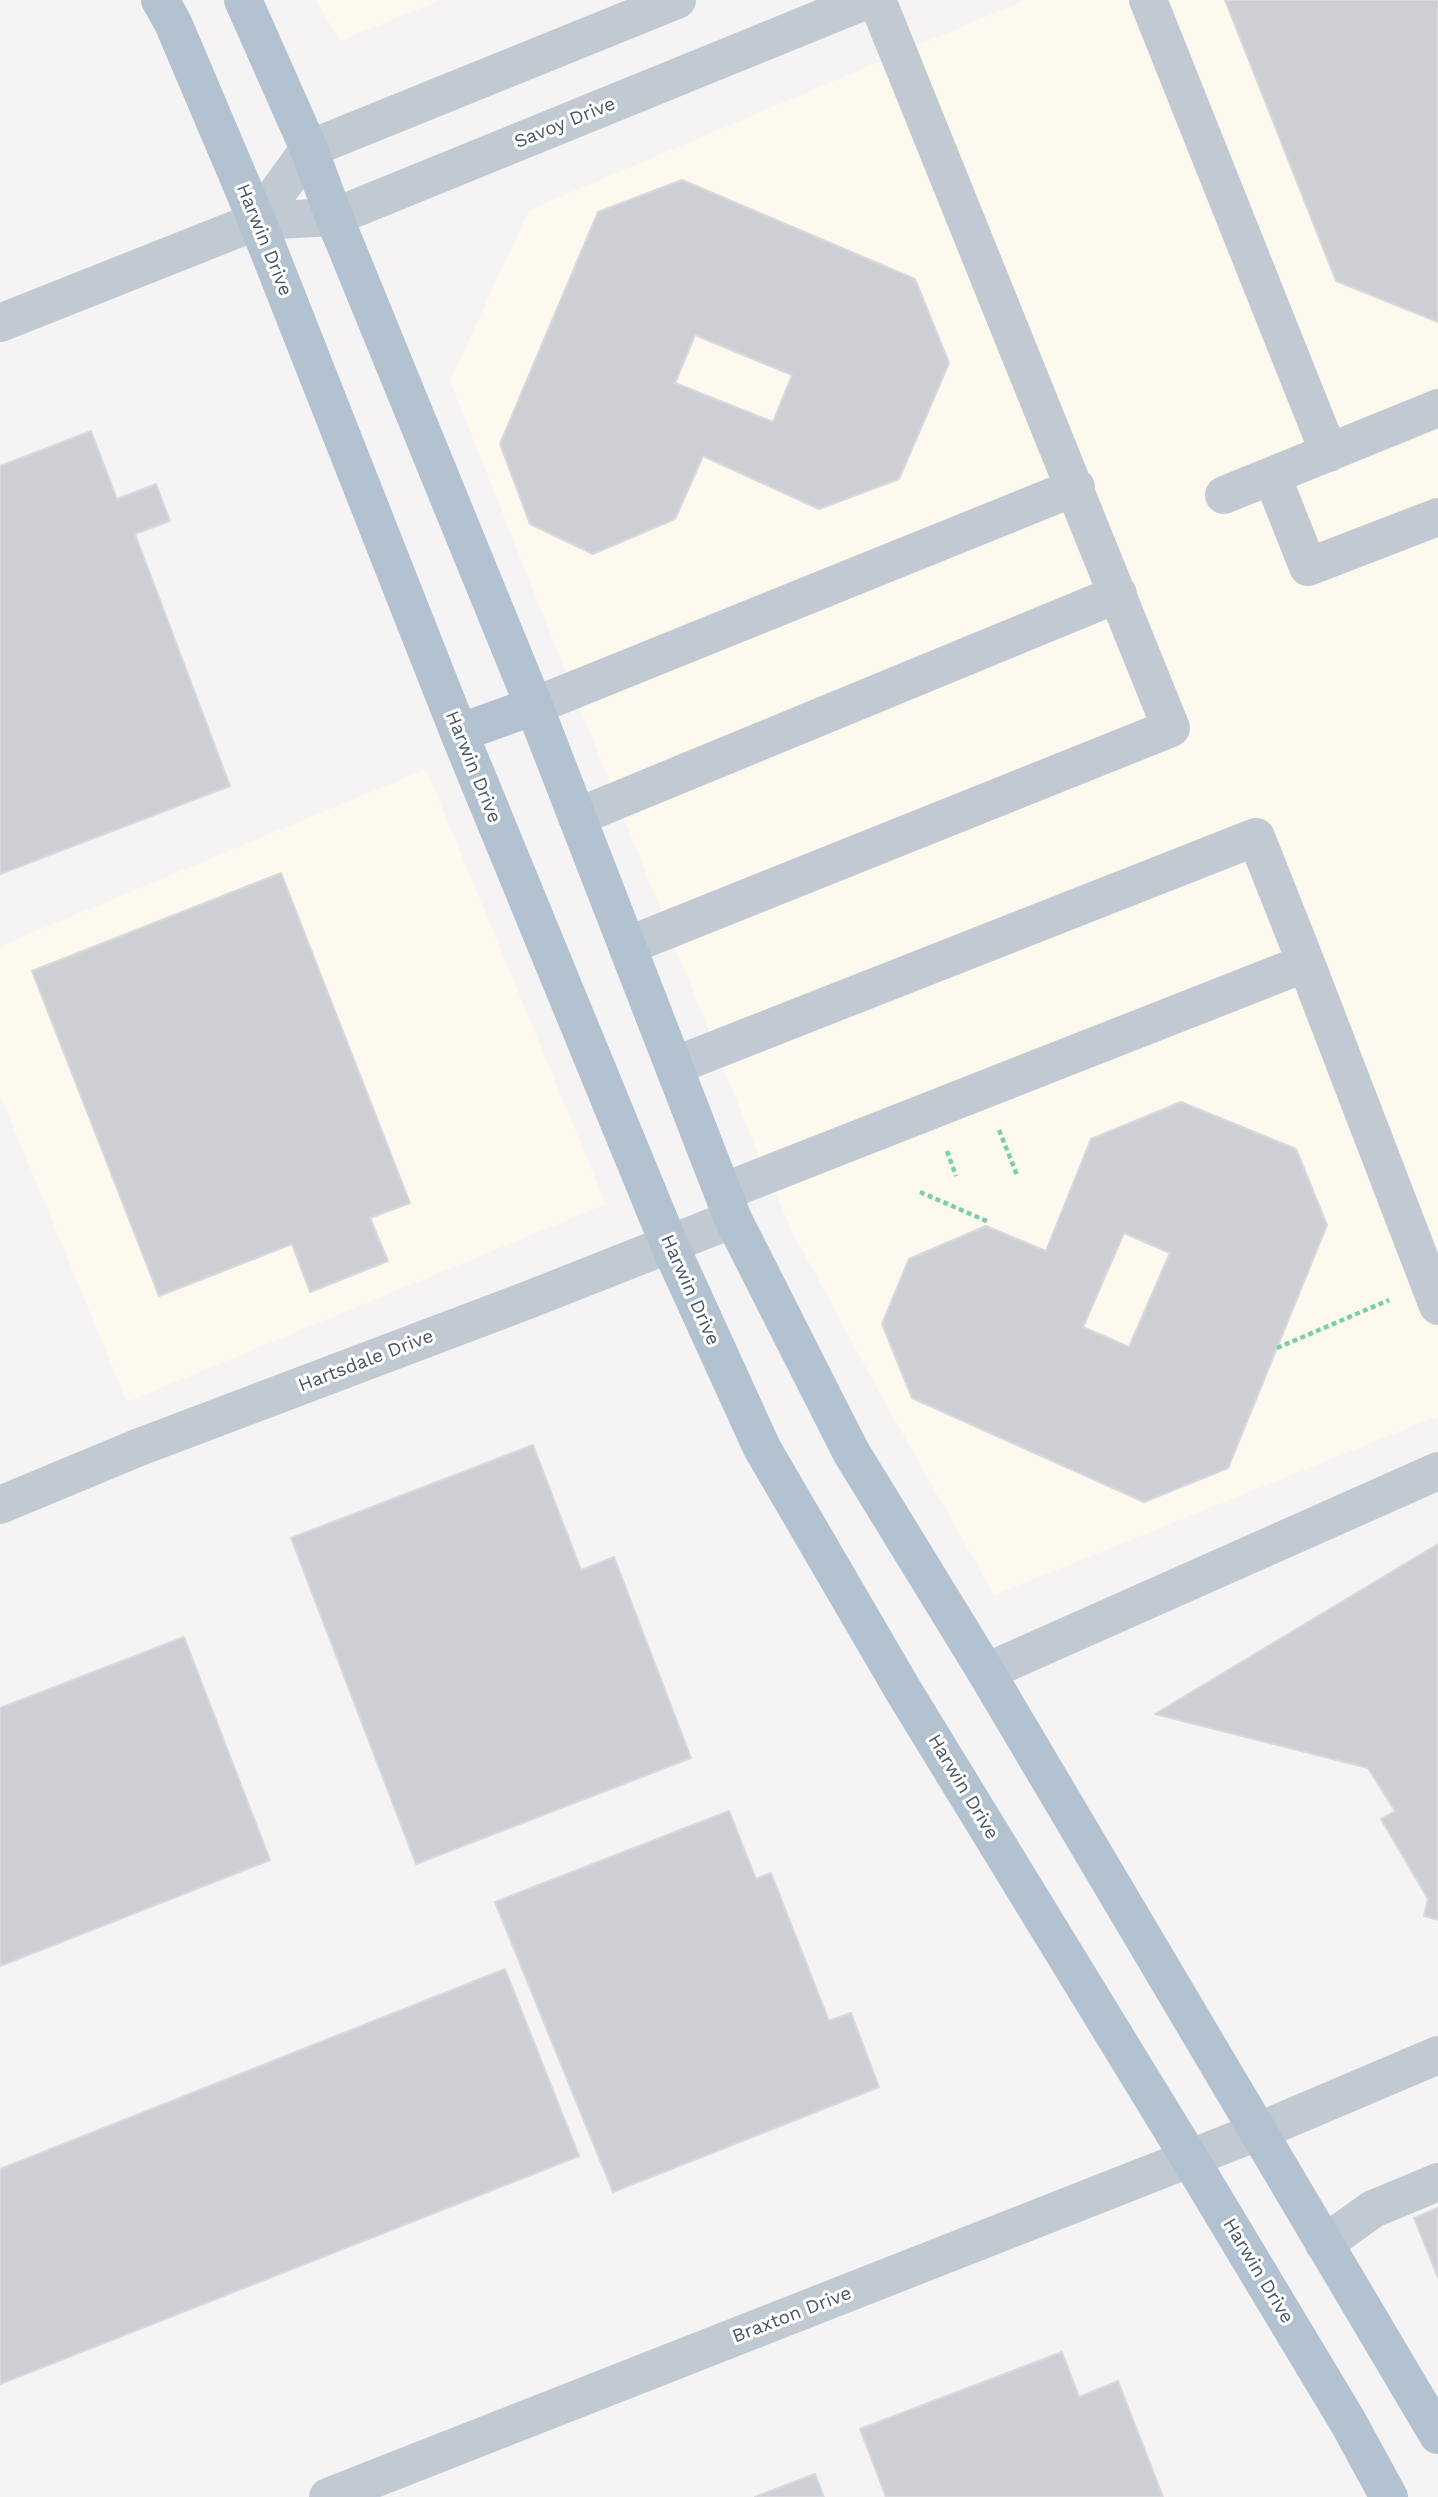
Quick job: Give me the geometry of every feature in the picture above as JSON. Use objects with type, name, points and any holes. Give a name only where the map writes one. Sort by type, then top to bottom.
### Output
[{"type":"main road","name":"Harwin Drive","points":[[160,0],[173,23],[257,221],[459,733],[669,1244],[762,1448],[903,1690],[1191,2159],[1390,2497]]},
{"type":"main road","points":[[243,0],[309,149],[334,217],[534,706],[728,1205],[851,1452],[986,1672],[1437,2431]]},
{"type":"main road","points":[[459,733],[534,706]]},
{"type":"street","points":[[257,221],[309,149],[677,0]]},
{"type":"street","name":"Savoy Drive","points":[[0,323],[257,221],[334,217],[867,0]]},
{"type":"street","points":[[627,946],[1171,727],[877,0]]},
{"type":"street","points":[[1148,0],[1329,453]]},
{"type":"street","points":[[1224,495],[1438,408]]},
{"type":"street","points":[[1272,476],[1308,567],[1438,517]]},
{"type":"street","points":[[534,706],[1076,487]]},
{"type":"street","points":[[577,817],[1118,594]]},
{"type":"street","points":[[674,1066],[1256,837],[1438,1306]]},
{"type":"street","name":"Hartsdale Drive","points":[[0,1505],[137,1448],[669,1244],[728,1205],[1306,963]]},
{"type":"street","points":[[986,1672],[1438,1471]]},
{"type":"street","name":"Braxton Drive","points":[[328,2497],[1191,2159],[1438,2055]]},
{"type":"street","points":[[1324,2244],[1373,2209],[1438,2182]]},
{"type":"path","points":[[1009,1155],[1017,1175]]},
{"type":"path","points":[[920,1192],[989,1222]]},
{"type":"path","points":[[1277,1348],[1370,1308]]},
{"type":"shaded area","points":[[316,0],[441,0],[340,41]]},
{"type":"shaded area","points":[[1025,0],[1438,0],[1438,1416],[994,1595],[792,1231],[755,1147],[450,381],[529,210]]},
{"type":"shaded area","points":[[426,769],[606,1204],[127,1402],[0,1095],[0,946]]},
{"type":"building","points":[[1225,0],[1438,0],[1438,322],[1336,281]]},
{"type":"building","points":[[682,180],[915,279],[949,363],[899,479],[819,509],[703,456],[675,519],[593,554],[530,524],[500,444],[598,212]],"holes":[[[695,335],[792,375],[773,422],[675,383]]]},
{"type":"building","points":[[91,431],[117,499],[156,484],[170,521],[135,534],[230,786],[0,874],[0,466]]},
{"type":"building","points":[[281,873],[410,1203],[370,1218],[388,1261],[310,1292],[292,1244],[159,1296],[32,971]]},
{"type":"building","points":[[1181,1102],[1296,1149],[1327,1225],[1228,1468],[1144,1502],[912,1398],[882,1324],[909,1259],[986,1226],[1046,1251],[1091,1139]],"holes":[[[1124,1233],[1170,1253],[1129,1347],[1083,1327]]]},
{"type":"building","points":[[533,1445],[581,1570],[614,1557],[691,1758],[416,1864],[291,1538]]},
{"type":"building","points":[[1438,1544],[1438,1920],[1424,1916],[1428,1899],[1381,1819],[1395,1811],[1368,1768],[1155,1714]]},
{"type":"building","points":[[184,1637],[270,1860],[0,1966],[0,1708]]},
{"type":"building","points":[[729,1811],[756,1879],[771,1873],[829,2021],[851,2013],[879,2087],[613,2192],[495,1902]]},
{"type":"building","points":[[505,1969],[579,2156],[0,2384],[0,2169]]},
{"type":"building","points":[[1438,2208],[1438,2278],[1414,2218]]},
{"type":"building","points":[[1062,2352],[1079,2397],[1118,2381],[1163,2497],[886,2497],[860,2429]]},
{"type":"building","points":[[815,2474],[824,2497],[755,2497]]}]
